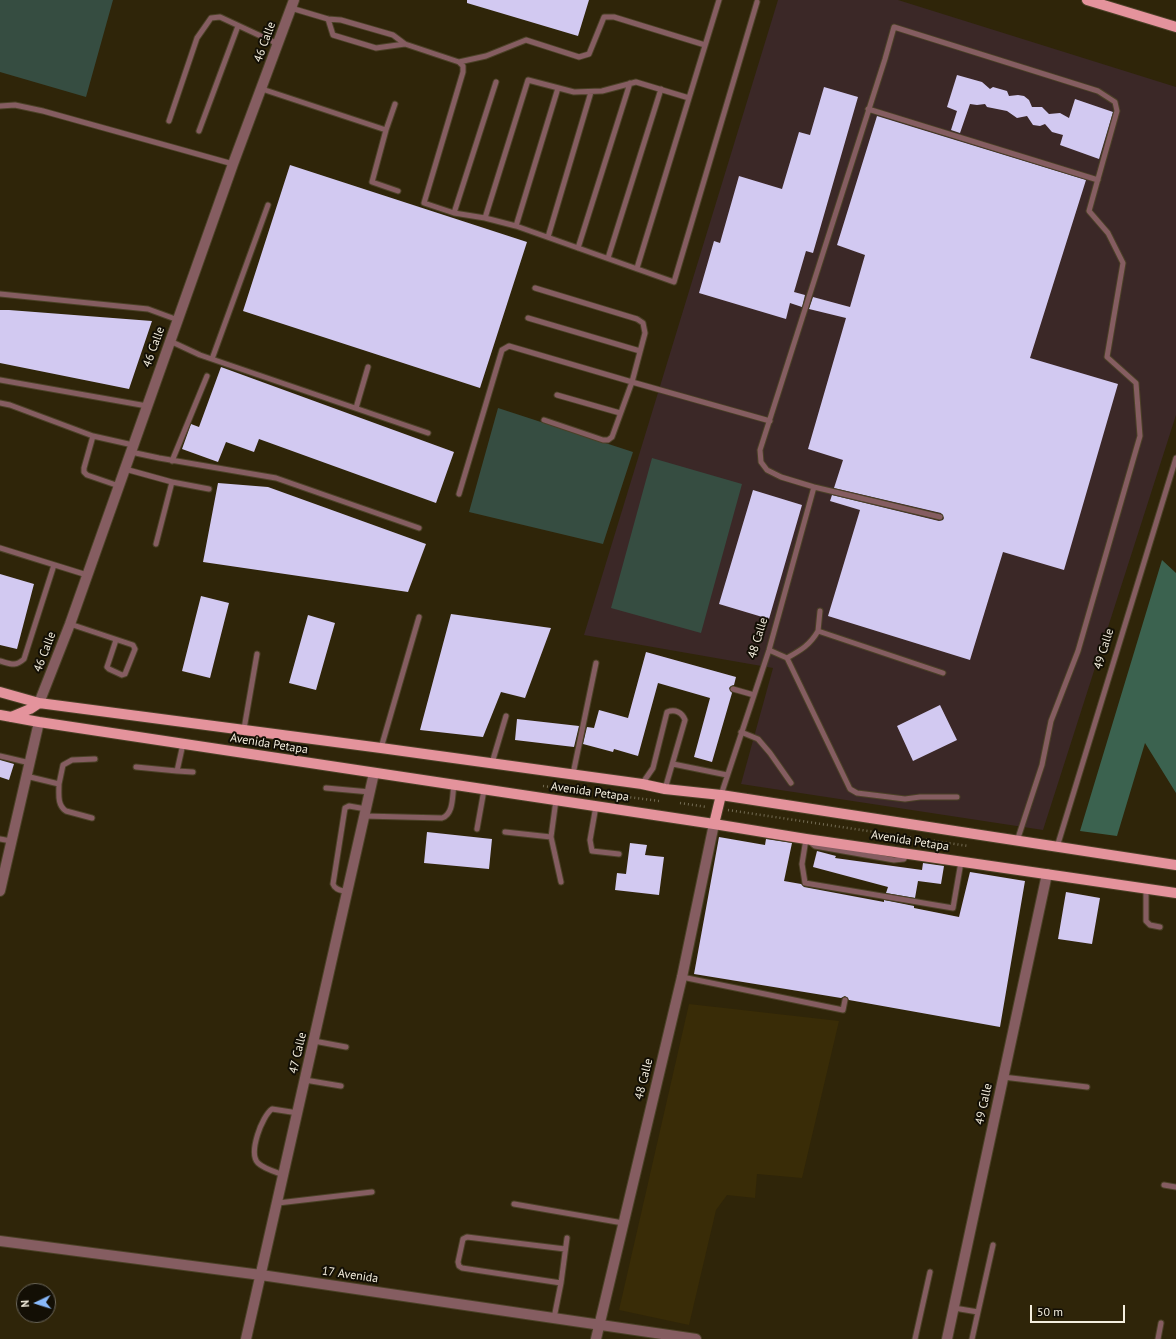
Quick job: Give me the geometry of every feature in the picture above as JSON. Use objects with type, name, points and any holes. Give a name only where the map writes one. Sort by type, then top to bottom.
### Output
[{"type":"main road","points":[[1087,0],[1176,27]]},
{"type":"main road","name":"Avenida Petapa","points":[[0,692],[39,703],[244,729],[573,774],[642,784],[665,789],[721,795],[1057,848],[1176,865]]},
{"type":"main road","points":[[10,717],[30,709],[39,703]]},
{"type":"main road","name":"Avenida Petapa","points":[[0,715],[806,839],[1176,893]]},
{"type":"main road","points":[[714,824],[721,795]]},
{"type":"street","name":"46 Calle","points":[[39,703],[70,624],[233,164],[293,4]]},
{"type":"street","points":[[0,891],[39,722]]},
{"type":"street","name":"47 Calle","points":[[246,1339],[278,1203],[374,773]]},
{"type":"street","name":"48 Calle","points":[[596,1339],[682,977],[714,824]]},
{"type":"street","name":"49 Calle","points":[[947,1339],[1047,874]]},
{"type":"street","name":"17 Avenida","points":[[0,1241],[261,1275],[696,1339]]},
{"type":"lane","points":[[637,268],[719,0]]},
{"type":"lane","points":[[459,62],[462,66],[462,72],[424,203],[454,213],[485,218],[516,226],[674,282],[757,2]]},
{"type":"lane","points":[[293,4],[328,19],[341,20],[393,35],[405,44],[459,62],[486,56],[526,40],[579,57],[588,54],[604,17],[614,17],[705,45]]},
{"type":"lane","points":[[169,120],[196,38],[210,18],[220,18],[278,44]]},
{"type":"lane","points":[[328,19],[333,35],[376,48],[405,44]]},
{"type":"lane","points":[[199,131],[238,26]]},
{"type":"lane","points":[[940,517],[781,477],[767,470],[761,462],[760,450],[894,27],[1098,90],[1115,102],[1117,111],[1088,211],[1108,233],[1123,263],[1107,358],[1136,383],[1140,436],[1078,651],[1051,721],[1042,765],[1017,841]]},
{"type":"lane","points":[[485,218],[528,80],[574,92],[602,91],[636,82],[689,98]]},
{"type":"lane","points":[[454,213],[496,82]]},
{"type":"lane","points":[[578,248],[630,83]]},
{"type":"lane","points":[[516,226],[558,88]]},
{"type":"lane","points":[[262,89],[386,130]]},
{"type":"lane","points":[[608,258],[661,90]]},
{"type":"lane","points":[[548,237],[591,92]]},
{"type":"lane","points":[[395,104],[386,130],[372,182],[398,191]]},
{"type":"lane","points":[[0,106],[15,105],[43,111],[233,164]]},
{"type":"lane","points":[[868,109],[1098,180]]},
{"type":"lane","points":[[212,359],[268,205]]},
{"type":"lane","points":[[535,288],[637,319],[643,323],[645,333],[632,382],[612,437],[608,440],[603,440],[544,420]]},
{"type":"lane","points":[[0,294],[148,309],[178,320]]},
{"type":"lane","points":[[528,318],[640,351]]},
{"type":"lane","points":[[170,341],[200,355],[428,433]]},
{"type":"lane","points":[[459,494],[502,350],[509,346],[770,421]]},
{"type":"lane","points":[[356,408],[368,367]]},
{"type":"lane","points":[[172,461],[207,376]]},
{"type":"lane","points":[[0,380],[147,406]]},
{"type":"lane","points":[[557,395],[620,414]]},
{"type":"lane","points":[[0,403],[10,405],[94,436],[172,461],[276,478],[419,528]]},
{"type":"lane","points":[[94,436],[84,472],[87,475],[118,486]]},
{"type":"lane","name":"49 Calle","points":[[1057,848],[1176,458]]},
{"type":"lane","points":[[125,469],[172,482],[209,489]]},
{"type":"lane","points":[[156,544],[172,482]]},
{"type":"lane","name":"48 Calle","points":[[721,795],[769,650],[814,486]]},
{"type":"lane","points":[[0,548],[87,575]]},
{"type":"lane","points":[[0,661],[18,664],[24,659],[54,565]]},
{"type":"lane","points":[[787,658],[812,641],[818,630],[820,611]]},
{"type":"lane","points":[[381,748],[419,616]]},
{"type":"lane","points":[[70,624],[133,645],[135,649],[125,674],[122,675],[109,670],[107,667],[116,640]]},
{"type":"lane","points":[[818,630],[943,673]]},
{"type":"lane","points":[[769,650],[787,658],[850,789],[857,793],[905,799],[920,797],[957,797]]},
{"type":"lane","points":[[244,729],[257,654]]},
{"type":"lane","points":[[573,774],[596,663]]},
{"type":"lane","points":[[733,689],[754,695]]},
{"type":"lane","points":[[642,784],[653,768],[667,712],[680,712],[685,720],[665,789]]},
{"type":"lane","points":[[492,763],[506,716]]},
{"type":"lane","points":[[741,732],[758,739],[770,753],[790,783]]},
{"type":"lane","points":[[177,771],[183,744]]},
{"type":"lane","points":[[0,756],[30,763]]},
{"type":"lane","points":[[92,818],[63,810],[60,804],[59,784],[63,765],[72,760],[95,759]]},
{"type":"lane","points":[[672,764],[727,775]]},
{"type":"lane","points":[[136,768],[193,772]]},
{"type":"lane","points":[[26,776],[59,784]]},
{"type":"lane","points":[[347,892],[338,890],[333,884],[345,808],[349,806],[365,813],[442,818],[449,814],[454,785]]},
{"type":"lane","points":[[326,788],[370,792]]},
{"type":"lane","points":[[477,829],[484,790]]},
{"type":"lane","points":[[556,800],[550,837],[561,882]]},
{"type":"lane","points":[[596,806],[590,840],[592,851],[619,854]]},
{"type":"lane","points":[[505,832],[550,837]]},
{"type":"lane","points":[[0,839],[11,841]]},
{"type":"lane","points":[[806,839],[802,864],[804,884],[953,908],[961,862]]},
{"type":"lane","points":[[1146,889],[1146,921],[1150,925],[1160,927]]},
{"type":"lane","points":[[682,977],[843,1010],[845,1000]]},
{"type":"lane","points":[[314,1041],[346,1047]]},
{"type":"lane","points":[[1003,1078],[1087,1087]]},
{"type":"lane","points":[[305,1080],[341,1086]]},
{"type":"lane","points":[[284,1175],[258,1164],[255,1159],[255,1149],[261,1124],[268,1112],[272,1110],[298,1113]]},
{"type":"lane","points":[[1164,1185],[1176,1187]]},
{"type":"lane","points":[[278,1203],[372,1192]]},
{"type":"lane","points":[[514,1204],[623,1223]]},
{"type":"lane","points":[[561,1283],[462,1268],[459,1266],[458,1262],[463,1239],[467,1237],[565,1249]]},
{"type":"lane","points":[[554,1318],[561,1283],[567,1238]]},
{"type":"lane","points":[[972,1339],[993,1245]]},
{"type":"lane","points":[[915,1339],[930,1272]]},
{"type":"lane","points":[[954,1308],[978,1312]]},
{"type":"lane","points":[[1158,1339],[1162,1323]]},
{"type":"path","points":[[536,784],[662,801]]},
{"type":"path","points":[[678,803],[976,847]]},
{"type":"shaded area","points":[[778,0],[898,0],[1176,87],[1176,415],[1043,830],[741,784],[773,668],[584,635]]},
{"type":"shaded area","points":[[689,1004],[839,1021],[802,1178],[757,1174],[755,1198],[727,1195],[716,1210],[689,1325],[619,1310]]},
{"type":"green space","points":[[0,0],[113,0],[86,97],[0,72]]},
{"type":"green space","points":[[498,408],[633,452],[603,544],[469,512]]},
{"type":"green space","points":[[652,458],[742,484],[701,633],[611,608]]},
{"type":"green space","points":[[1162,560],[1176,573],[1176,793],[1145,743],[1117,836],[1080,831]]},
{"type":"building","points":[[467,0],[589,0],[578,36],[467,3]]},
{"type":"building","points":[[957,75],[982,82],[990,89],[993,87],[1007,91],[1009,96],[1024,96],[1029,100],[1032,107],[1042,107],[1049,114],[1060,113],[1069,118],[1075,99],[1113,112],[1099,159],[1060,145],[1063,135],[1052,132],[1045,124],[1040,126],[1033,125],[1027,116],[1017,118],[1007,111],[987,107],[985,104],[970,104],[960,133],[951,130],[957,111],[947,107]]},
{"type":"building","points":[[824,87],[858,97],[813,253],[806,251],[794,292],[805,295],[802,307],[790,303],[786,319],[699,293],[714,241],[720,243],[739,176],[782,189],[799,132],[810,135]]},
{"type":"building","points":[[877,116],[1086,180],[1030,358],[1118,384],[1064,570],[1003,552],[970,660],[828,616],[860,510],[830,501],[832,495],[939,521],[943,520],[944,518],[941,513],[834,488],[843,460],[808,449],[846,318],[809,309],[813,297],[850,307],[865,255],[837,245]]},
{"type":"building","points":[[290,165],[527,242],[480,388],[243,311]]},
{"type":"building","points":[[0,310],[152,321],[129,389],[0,363]]},
{"type":"building","points":[[221,367],[454,452],[436,503],[259,439],[254,452],[226,442],[218,462],[182,449],[191,424],[199,427]]},
{"type":"building","points":[[218,483],[268,487],[426,544],[408,592],[203,562]]},
{"type":"building","points":[[753,490],[802,505],[769,619],[719,604]]},
{"type":"building","points":[[0,574],[34,584],[17,649],[0,645]]},
{"type":"building","points":[[201,596],[229,603],[210,678],[182,671]]},
{"type":"building","points":[[451,614],[551,628],[525,698],[501,692],[483,737],[420,730]]},
{"type":"building","points":[[308,615],[335,623],[316,690],[289,683]]},
{"type":"building","points":[[646,652],[736,677],[734,685],[729,688],[732,693],[712,762],[694,757],[710,698],[658,683],[638,756],[614,749],[613,752],[583,744],[587,727],[594,728],[599,710],[628,718]]},
{"type":"building","points":[[940,705],[957,740],[913,761],[897,726]]},
{"type":"building","points":[[517,719],[579,726],[574,747],[515,740]]},
{"type":"building","points":[[0,760],[14,764],[9,780],[0,777]]},
{"type":"building","points":[[427,832],[492,839],[489,869],[424,863]]},
{"type":"building","points":[[719,837],[765,845],[766,839],[792,843],[784,881],[801,884],[804,887],[884,902],[884,900],[959,917],[970,872],[1025,881],[1000,1027],[849,1000],[845,996],[841,998],[694,974]]},
{"type":"building","points":[[630,843],[647,845],[645,855],[664,857],[659,895],[615,890],[617,873],[626,874]]},
{"type":"building","points":[[817,851],[836,856],[835,858],[922,870],[923,863],[944,866],[941,884],[918,881],[915,898],[886,893],[888,887],[813,867]]},
{"type":"building","points":[[1066,892],[1100,898],[1092,944],[1058,939]]}]
